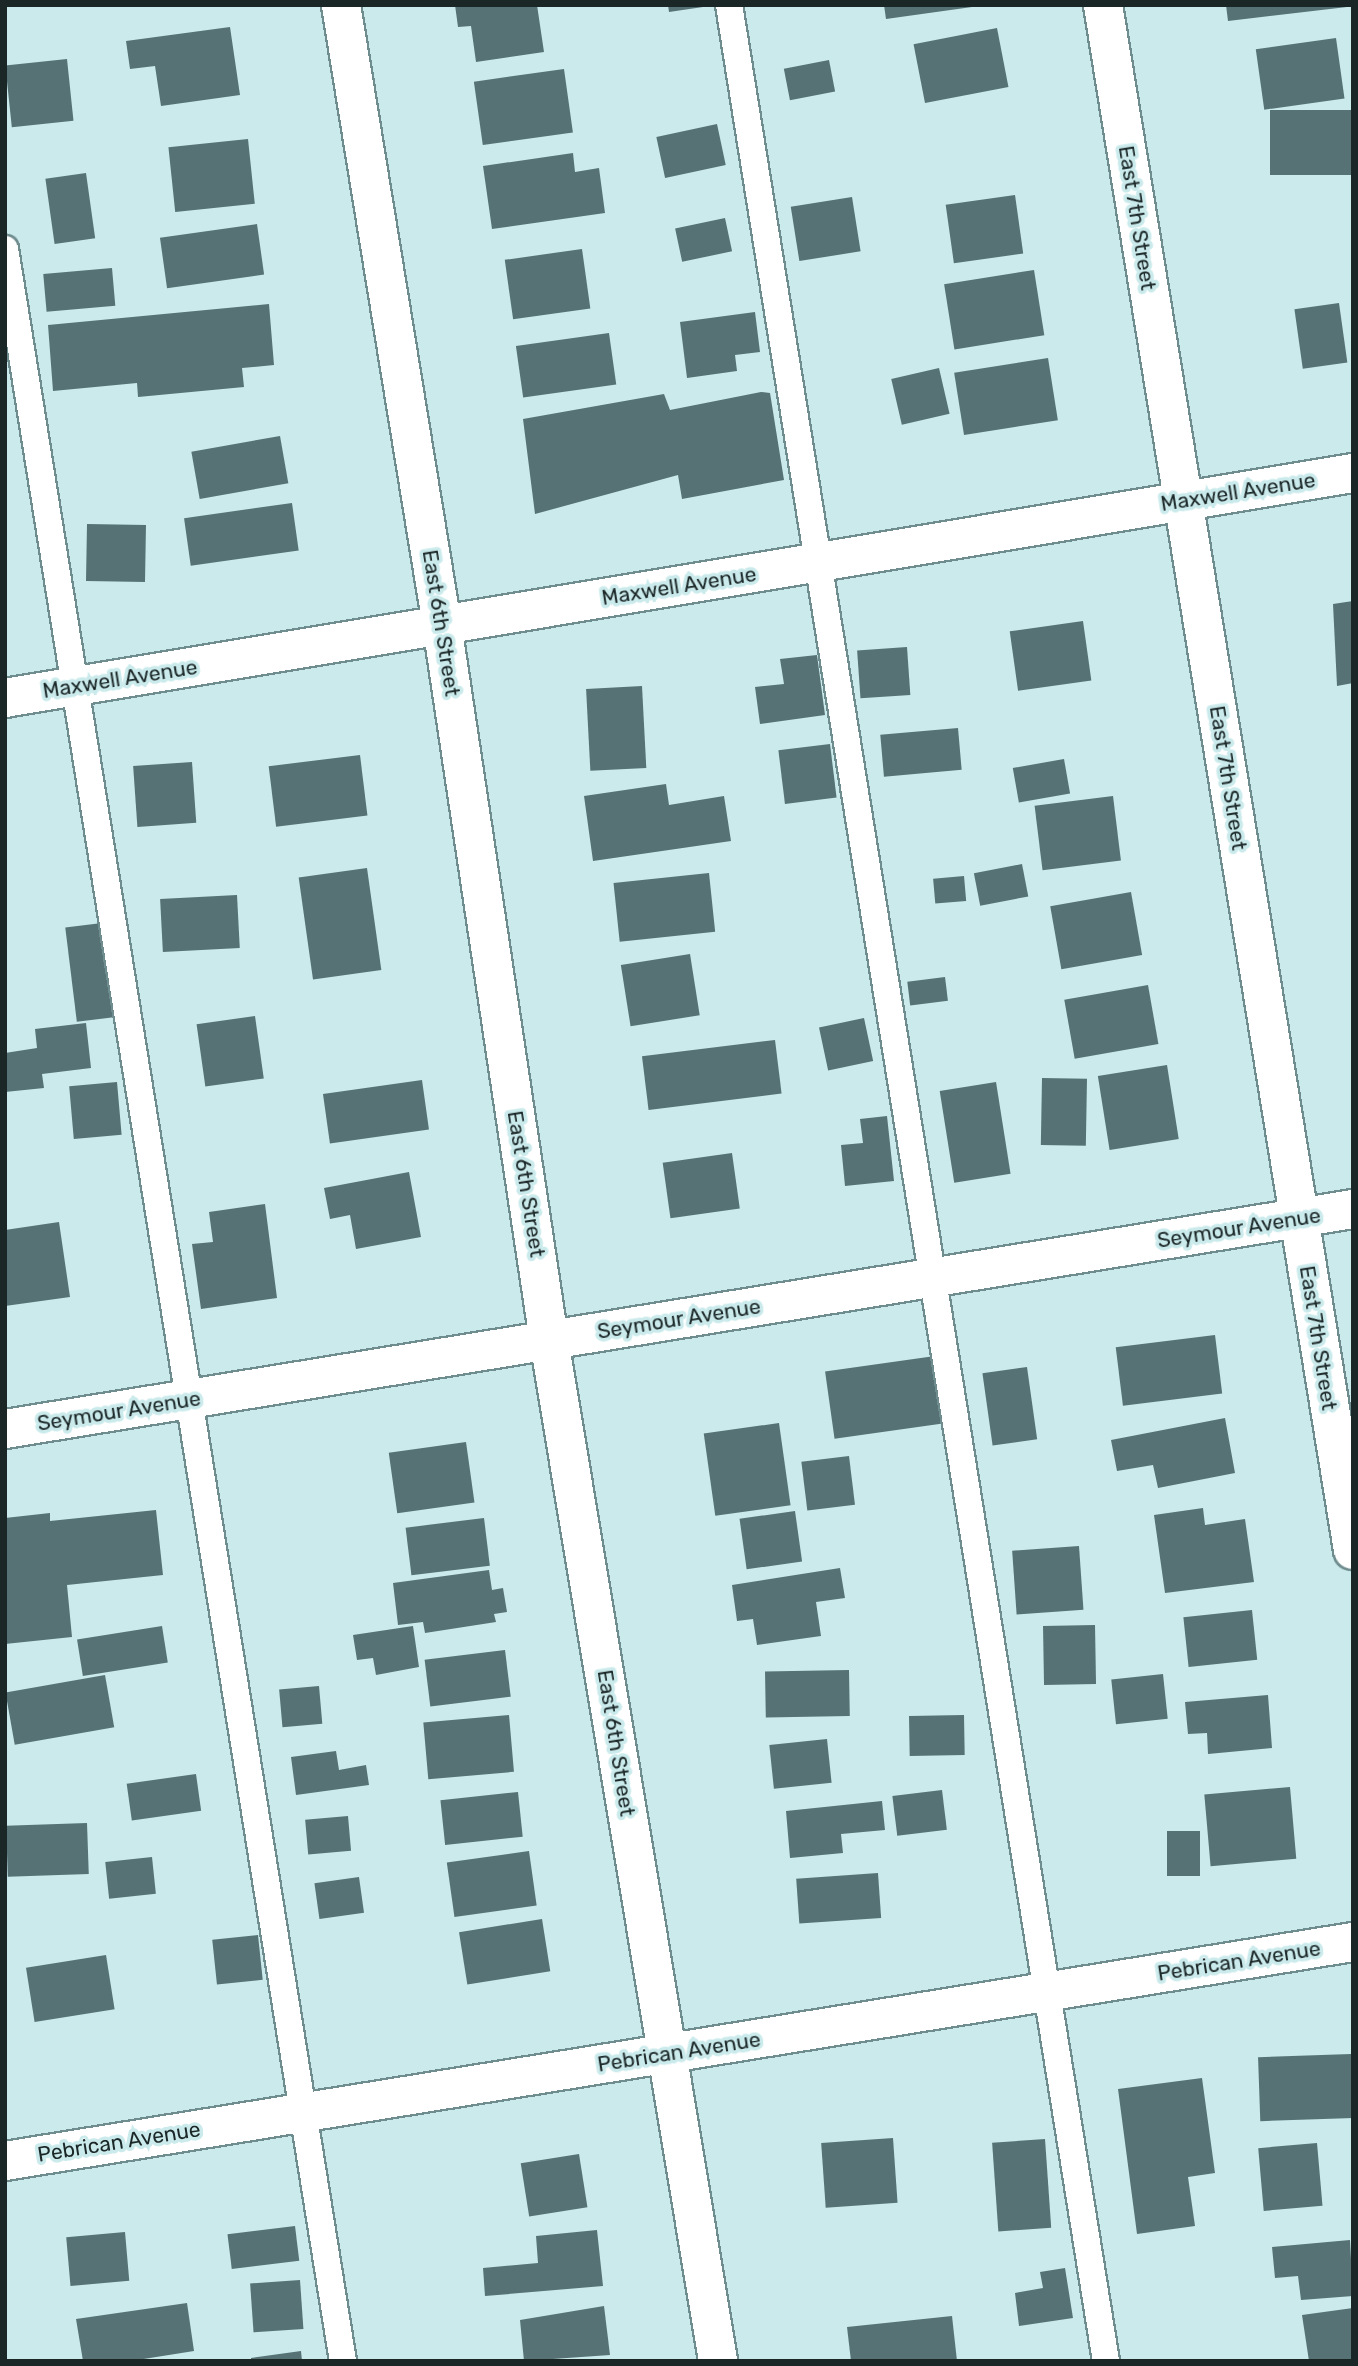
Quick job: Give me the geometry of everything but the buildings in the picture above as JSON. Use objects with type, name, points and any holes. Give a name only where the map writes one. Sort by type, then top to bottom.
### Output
[{"type":"street","name":"East 6th Street","points":[[341,5],[442,625],[549,1340],[718,2361]]},
{"type":"street","name":"East 7th Street","points":[[1103,5],[1353,1550]]},
{"type":"street","name":"Maxwell Avenue","points":[[5,698],[1353,473]]},
{"type":"street","name":"Seymour Avenue","points":[[5,1429],[1353,1209]]},
{"type":"street","name":"Pebrican Avenue","points":[[5,2161],[1353,1942]]},
{"type":"lane","points":[[729,5],[1106,2361]]},
{"type":"lane","points":[[5,249],[343,2361]]}]
